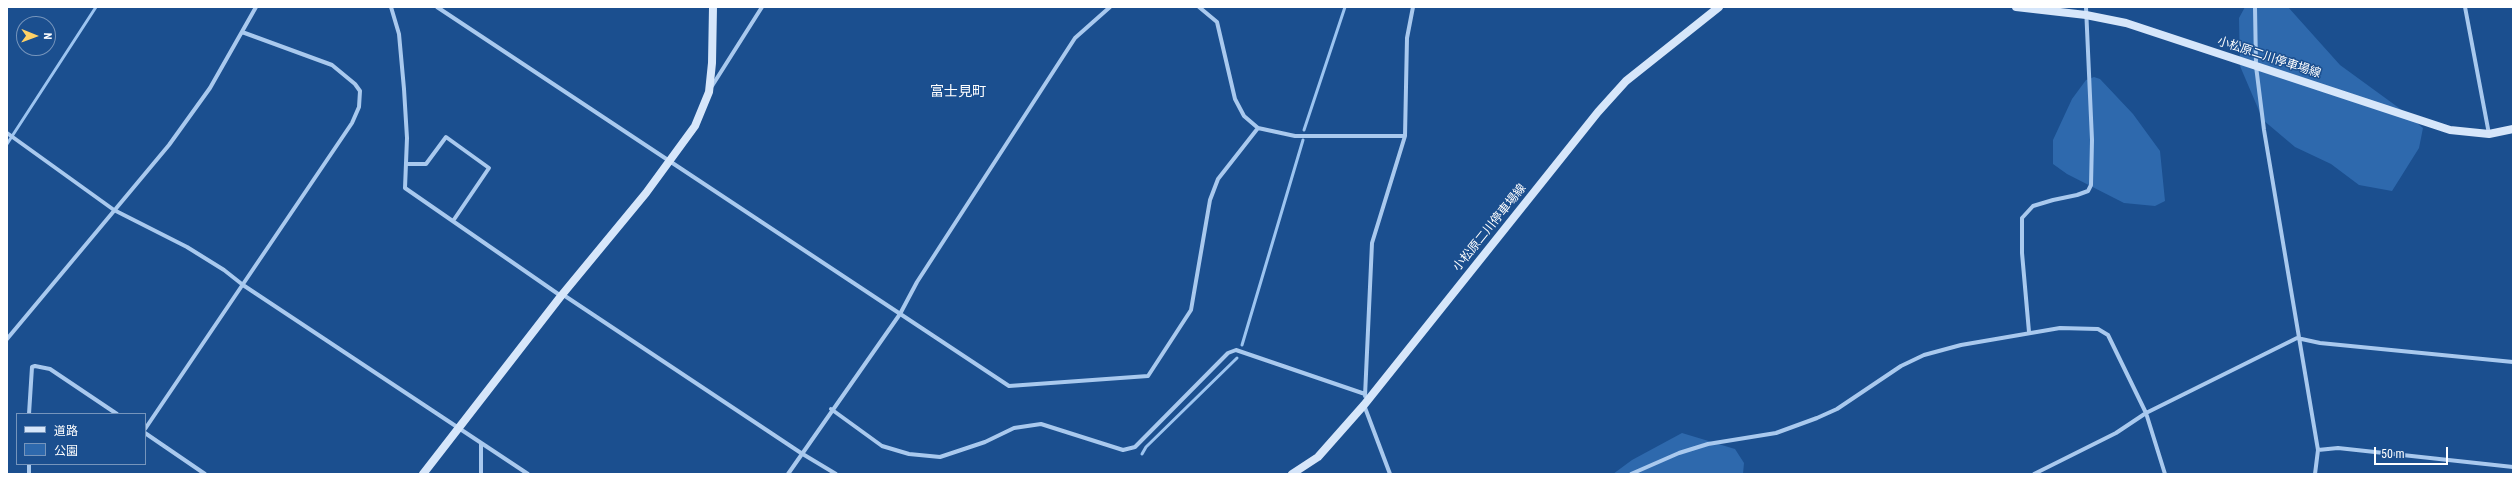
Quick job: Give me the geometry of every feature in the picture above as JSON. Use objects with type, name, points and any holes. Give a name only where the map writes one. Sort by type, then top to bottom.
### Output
[{"type":"main road","points":[[423,474],[460,428],[561,295],[646,193],[695,126],[709,92],[712,63],[713,7]]},
{"type":"main road","name":"小松原二川停車場線","points":[[1292,474],[1318,457],[1364,405],[1598,112],[1626,81],[1719,7]]},
{"type":"main road","name":"小松原二川停車場線","points":[[2016,7],[2086,11],[2450,130],[2489,134],[2513,129]]},
{"type":"street","points":[[7,339],[168,145],[210,88],[256,7]]},
{"type":"street","points":[[391,7],[400,34],[407,138],[405,188],[561,295],[801,453],[836,474]]},
{"type":"street","points":[[437,7],[1009,386],[1148,376],[1191,310],[1210,200],[1218,179],[1258,128]]},
{"type":"street","points":[[709,92],[762,7]]},
{"type":"street","points":[[788,474],[831,409],[900,314],[926,268],[1075,38],[1110,7]]},
{"type":"street","points":[[1199,7],[1217,22],[1236,99],[1244,116],[1258,128],[1295,136],[1405,136]]},
{"type":"street","points":[[1390,474],[1364,405],[1372,243],[1405,136],[1407,38],[1412,7]]},
{"type":"street","points":[[2255,7],[2256,66],[2264,130],[2297,338],[2318,450],[2315,474]]},
{"type":"street","points":[[2464,7],[2489,134]]},
{"type":"street","points":[[2029,332],[2022,253],[2022,218],[2033,206],[2077,195],[2088,191],[2091,185],[2092,140],[2086,11]]},
{"type":"street","points":[[146,429],[352,123],[359,107],[360,91],[355,84],[332,65],[242,32]]},
{"type":"street","points":[[7,133],[114,210],[187,247],[243,286],[528,474]]},
{"type":"street","points":[[406,164],[426,164],[446,137],[489,168],[453,221]]},
{"type":"street","points":[[1631,474],[1679,453],[1701,446],[1776,434],[1817,418],[1836,409],[1901,366],[1924,355],[1961,345],[2029,332],[2060,328],[2098,329],[2108,335],[2146,413],[2165,474]]},
{"type":"street","points":[[2034,474],[2116,433],[2146,413],[2297,338],[2320,343],[2513,362]]},
{"type":"street","points":[[831,409],[882,446],[909,454],[940,457],[985,442],[1014,428],[1041,424],[1123,450],[1135,447],[1228,354],[1236,350],[1365,394]]},
{"type":"street","points":[[29,413],[32,367],[35,366],[50,369],[116,413]]},
{"type":"street","points":[[146,434],[206,474]]},
{"type":"street","points":[[481,444],[481,474]]},
{"type":"street","points":[[2318,450],[2338,448],[2513,467]]},
{"type":"green space","points":[[2245,7],[2288,7],[2340,65],[2399,108],[2423,128],[2419,148],[2392,191],[2359,185],[2331,164],[2295,147],[2263,120],[2240,66],[2239,18]]},
{"type":"green space","points":[[2094,77],[2100,79],[2133,114],[2160,151],[2165,201],[2155,206],[2124,203],[2067,174],[2053,164],[2053,140],[2072,99],[2086,80]]},
{"type":"green space","points":[[1682,433],[1735,449],[1744,463],[1743,474],[1613,474],[1632,460]]},
{"type":"waterway","points":[[7,144],[96,7]]},
{"type":"waterway","points":[[1304,130],[1345,7]]},
{"type":"waterway","points":[[1242,345],[1303,140]]},
{"type":"waterway","points":[[1142,454],[1146,447],[1237,358]]},
{"type":"district","name":"富士見町","points":[[958,92]]}]
